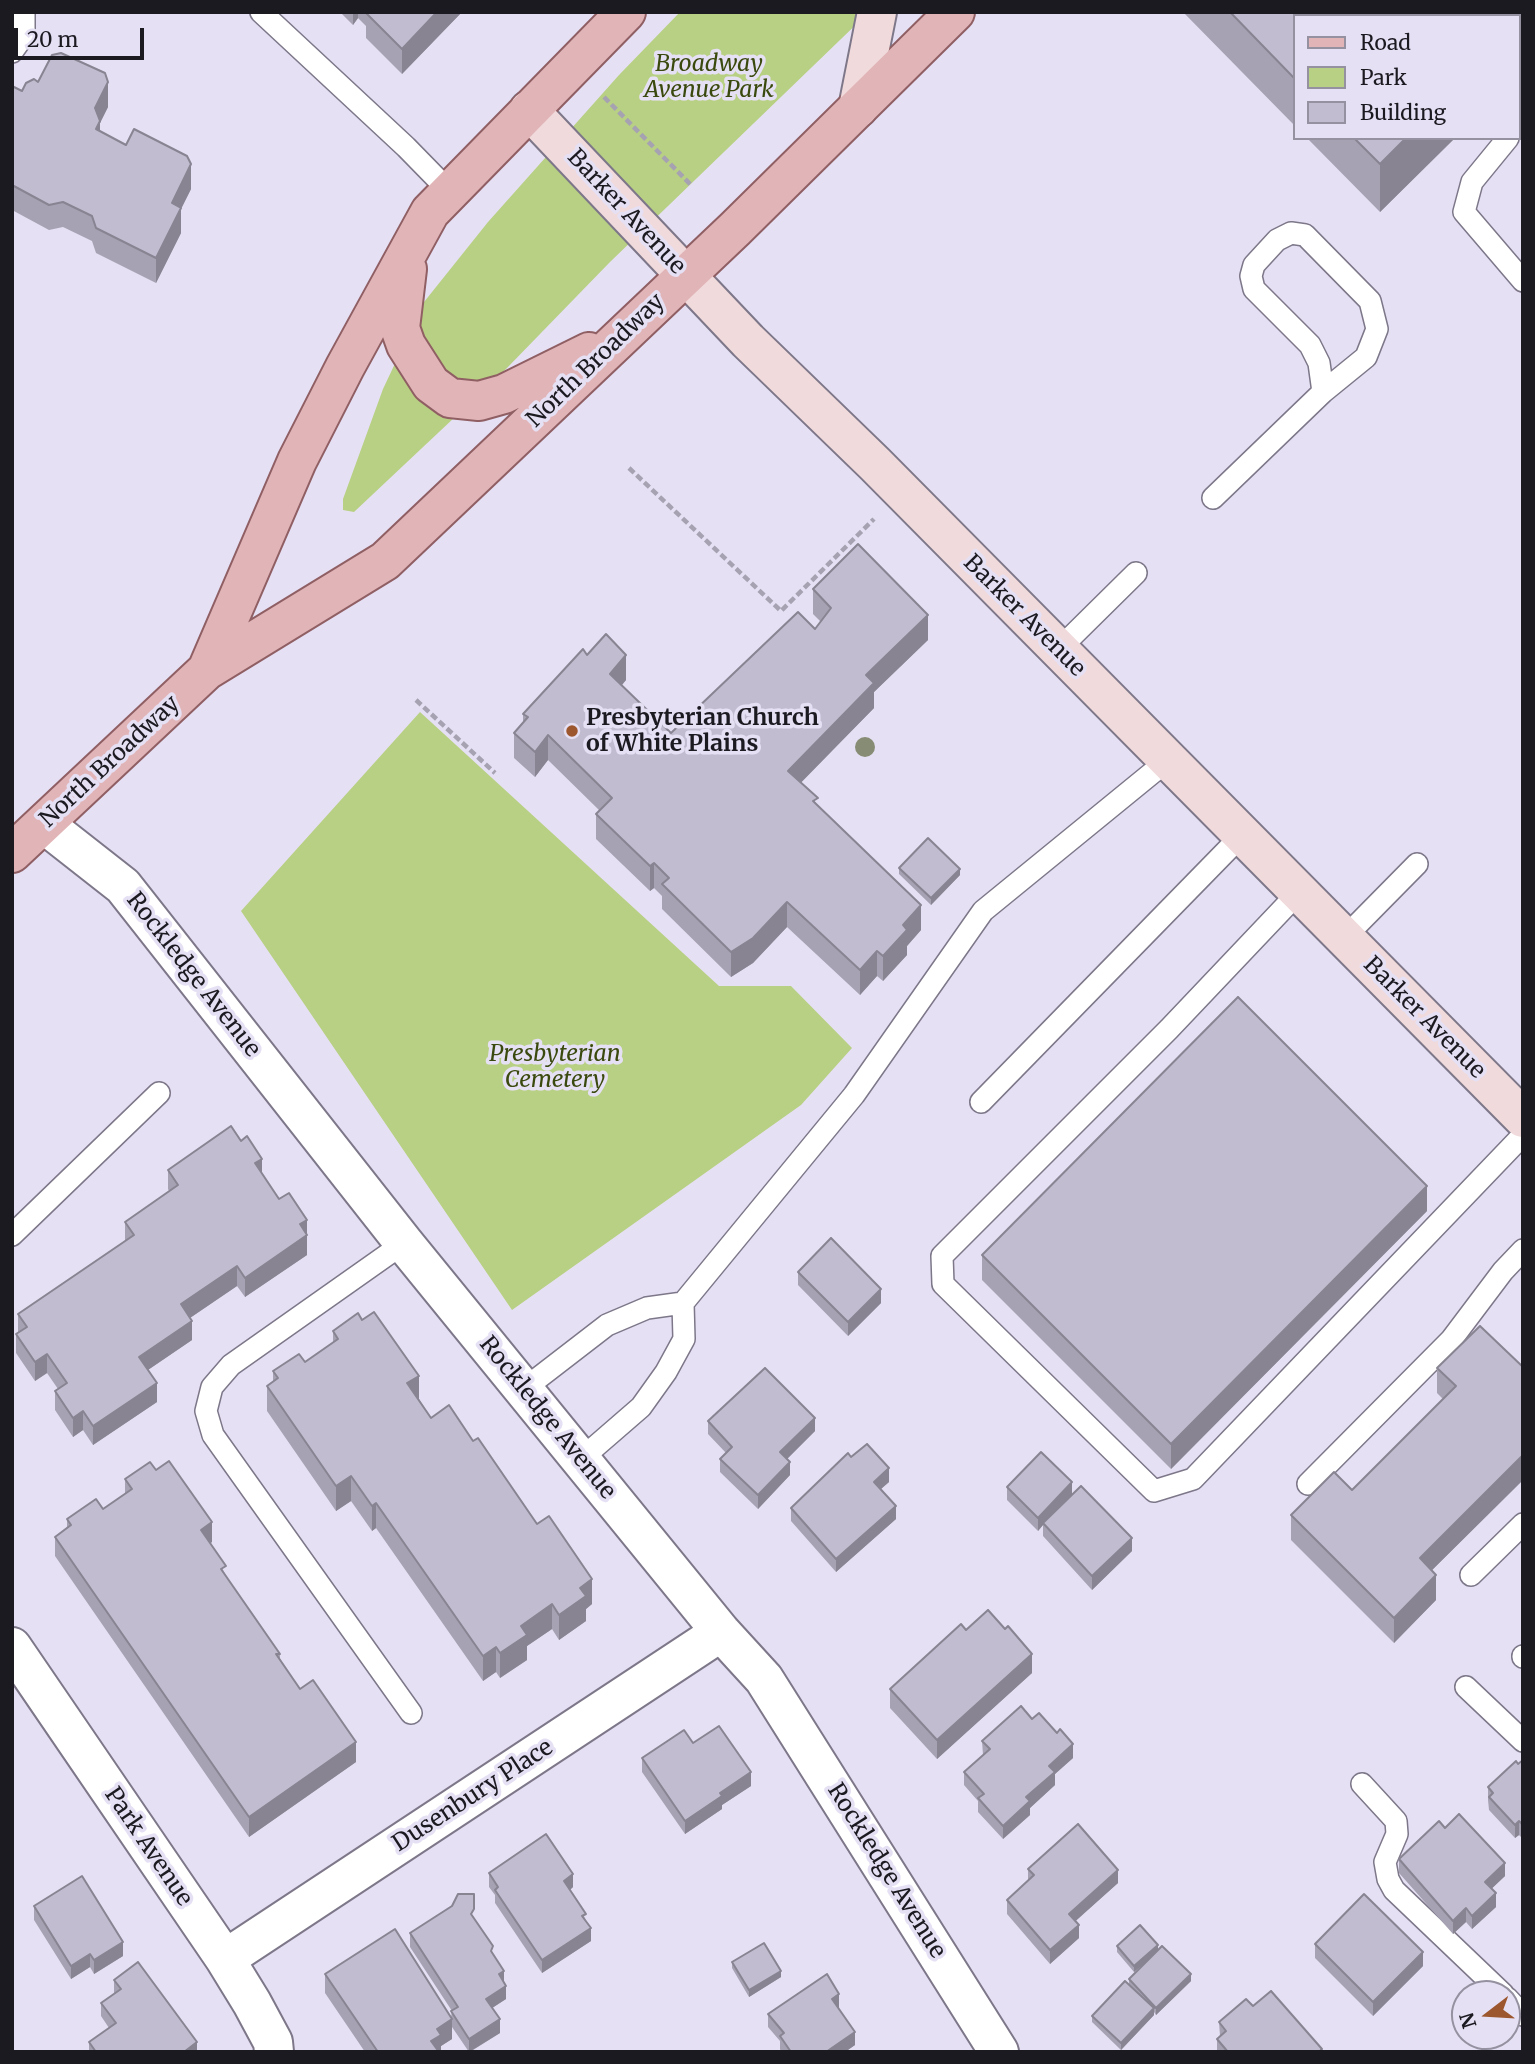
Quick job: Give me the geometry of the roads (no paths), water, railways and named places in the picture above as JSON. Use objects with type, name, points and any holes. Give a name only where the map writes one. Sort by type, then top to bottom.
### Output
[{"type":"main road","name":"North Broadway","points":[[207,670],[297,461],[345,367],[440,202],[626,12]]},
{"type":"main road","name":"North Broadway","points":[[12,853],[207,670],[385,561],[686,275],[955,12]]},
{"type":"main road","points":[[440,202],[409,259],[400,328],[407,345],[431,384],[450,398],[479,401],[504,394],[623,335]]},
{"type":"street","points":[[858,108],[877,12]]},
{"type":"street","name":"Barker Avenue","points":[[529,110],[748,341],[902,492],[1523,1118]]},
{"type":"street","name":"Rockledge Avenue","points":[[44,824],[123,886],[404,1242],[721,1632],[764,1679],[999,2052]]},
{"type":"street","name":"Dusenbury Place","points":[[225,1959],[721,1632]]},
{"type":"street","name":"Park Avenue","points":[[12,1647],[225,1959],[253,2003],[272,2042],[274,2052]]},
{"type":"lane","points":[[12,52],[24,35],[24,12]]},
{"type":"lane","points":[[261,12],[406,147],[440,202]]},
{"type":"lane","points":[[1506,140],[1472,182],[1464,212],[1523,281]]},
{"type":"lane","points":[[1213,498],[1324,392],[1366,357],[1377,329],[1370,301],[1305,235],[1291,233],[1277,240],[1254,265],[1251,276],[1254,289],[1310,345],[1319,363],[1324,392]]},
{"type":"lane","points":[[1058,650],[1136,573]]},
{"type":"lane","points":[[581,1460],[641,1407],[666,1372],[684,1339],[683,1303],[854,1095],[984,911],[1168,760]]},
{"type":"lane","points":[[981,1102],[1242,835]]},
{"type":"lane","points":[[1344,938],[1417,864]]},
{"type":"lane","points":[[1298,892],[1169,1029],[942,1256],[943,1284],[1154,1492],[1193,1479],[1523,1135]]},
{"type":"lane","points":[[12,1235],[159,1093]]},
{"type":"lane","points":[[404,1242],[230,1365],[212,1387],[206,1411],[213,1435],[411,1713]]},
{"type":"lane","points":[[1308,1484],[1451,1340],[1503,1271],[1523,1250]]},
{"type":"lane","points":[[524,1389],[607,1325],[647,1308],[683,1303]]},
{"type":"lane","points":[[1471,1575],[1523,1524]]},
{"type":"lane","points":[[1465,1687],[1523,1741]]},
{"type":"lane","points":[[1362,1784],[1396,1821],[1396,1834],[1385,1862],[1388,1879],[1394,1891],[1488,1980]]},
{"type":"place","name":"Presbyterian Church of White Plains","points":[[572,731]]},
{"type":"park label","name":"Broadway Avenue Park","points":[[709,77]]},
{"type":"park label","name":"Presbyterian Cemetery","points":[[555,1067]]}]
